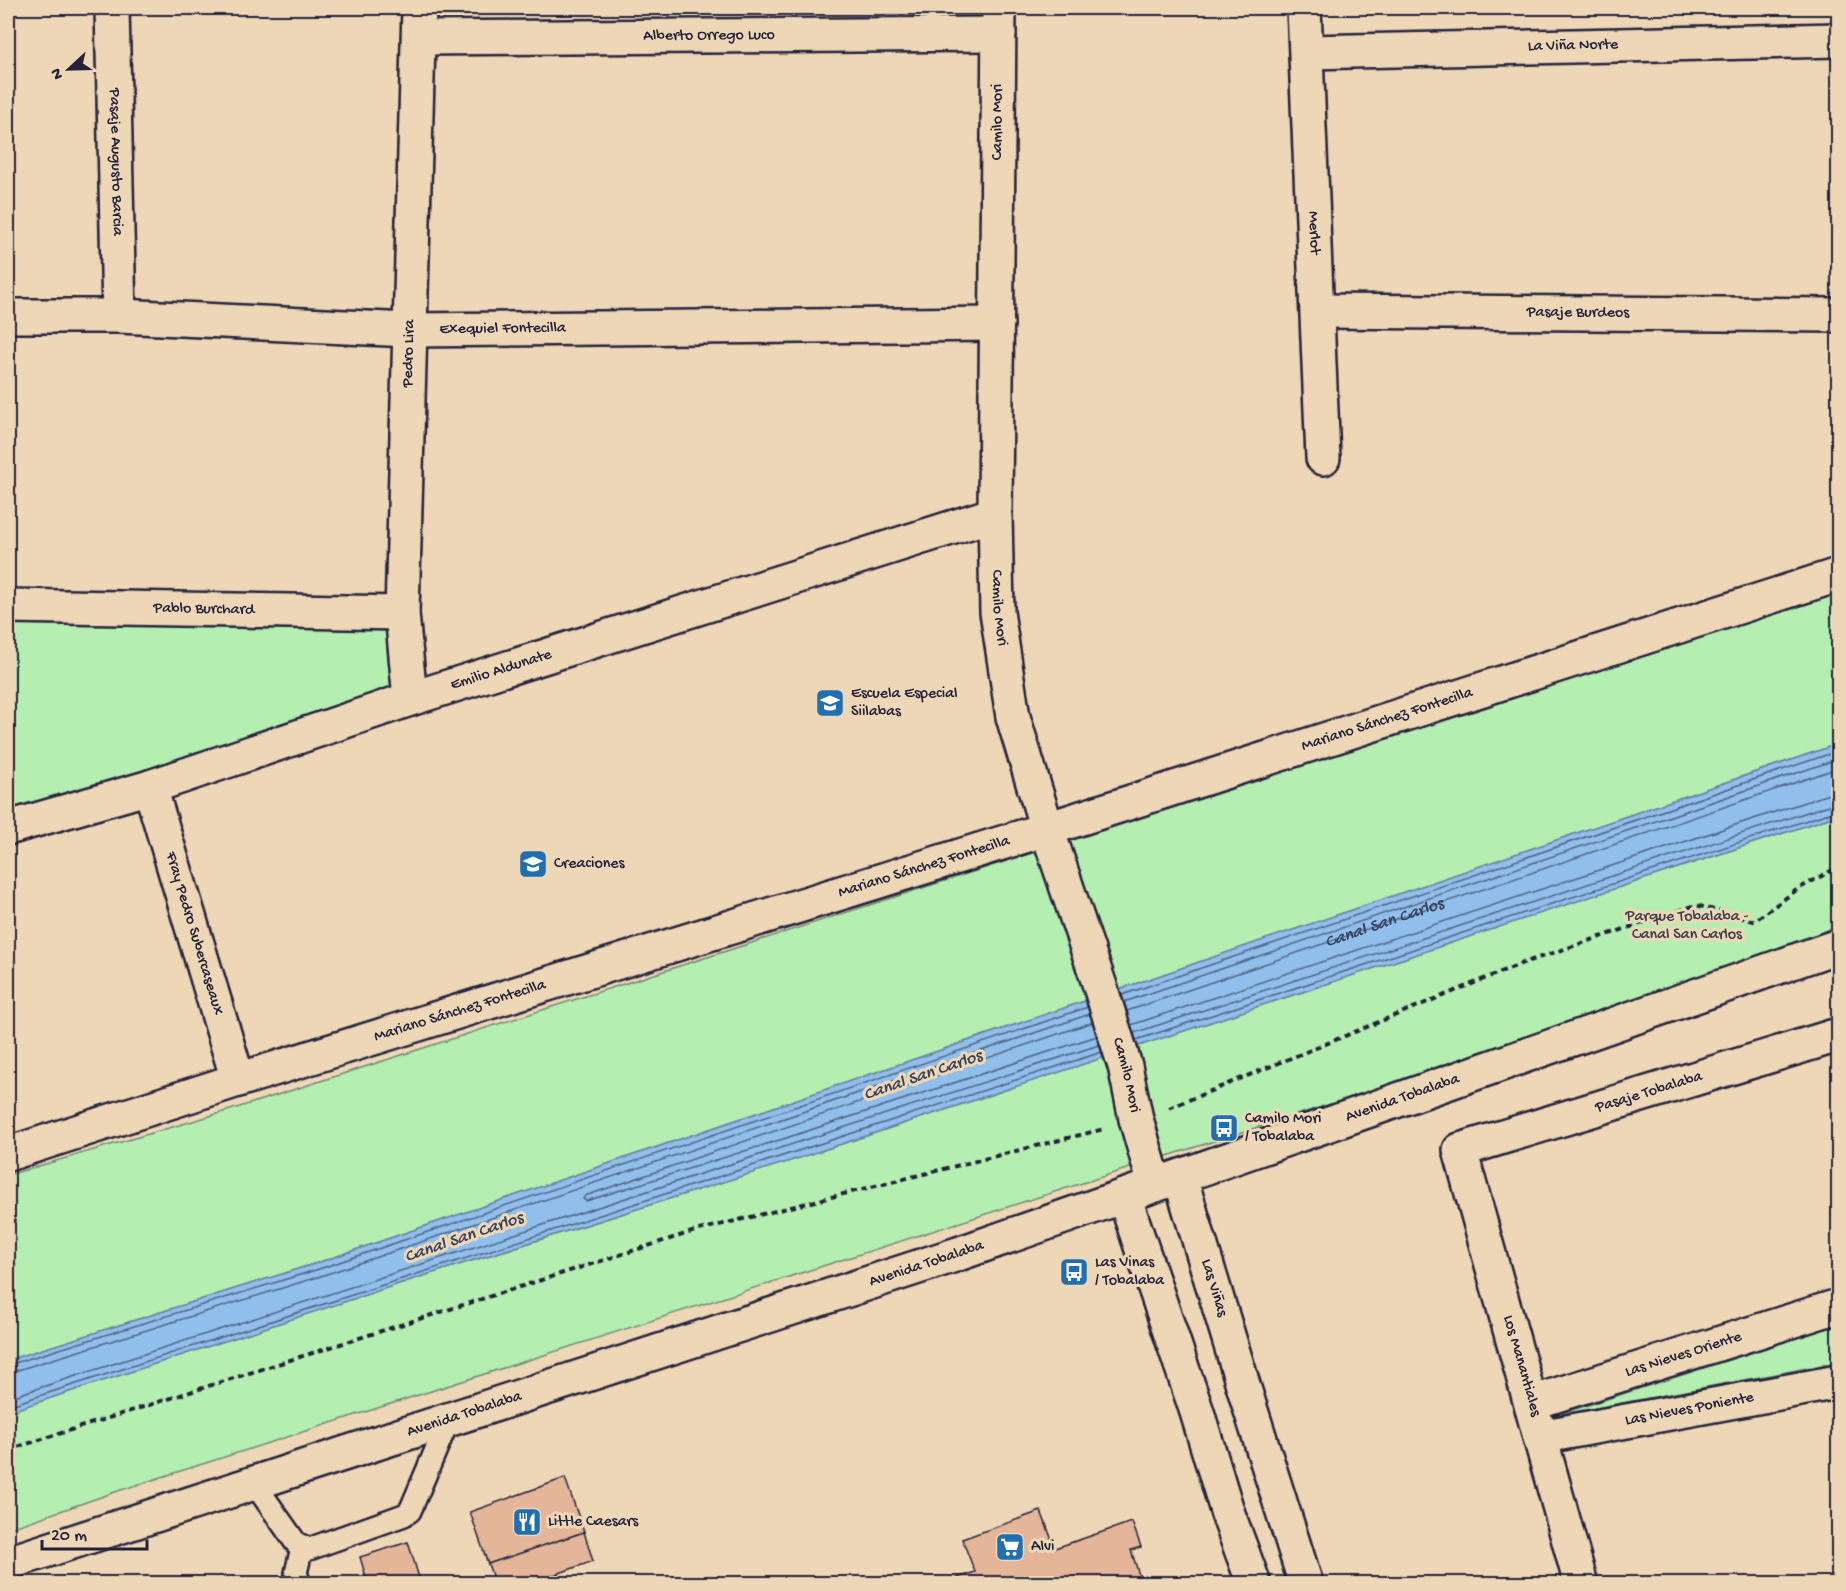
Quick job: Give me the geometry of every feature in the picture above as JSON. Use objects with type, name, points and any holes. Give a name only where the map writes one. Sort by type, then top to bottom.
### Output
[{"type":"street","name":"Pasaje Augusto Barcia","points":[[112,8],[118,316]]},
{"type":"street","name":"Merlot","points":[[1305,8],[1323,458]]},
{"type":"street","name":"Alberto Orrego Luco","points":[[419,22],[999,21]]},
{"type":"street","name":"Camilo Mori","points":[[999,21],[995,514],[997,612],[1013,717],[1047,829],[1125,1066],[1137,1119],[1168,1181]]},
{"type":"street","name":"Pedro Lira","points":[[410,699],[402,613],[419,22]]},
{"type":"street","name":"La Viña Norte","points":[[1307,52],[1839,40]]},
{"type":"street","name":"Pasaje Burdeos","points":[[1318,311],[1839,315]]},
{"type":"street","name":"Exequiel Fontecilla","points":[[8,316],[118,316],[409,330],[997,324]]},
{"type":"street","name":"Emilio Aldunate","points":[[8,828],[150,787],[410,699],[995,514]]},
{"type":"street","name":"Mariano Sánchez Fontecilla","points":[[8,1154],[238,1080],[1047,829],[1839,575]]},
{"type":"street","name":"Pablo Burchard","points":[[8,606],[402,613]]},
{"type":"street","name":"Fray Pedro Subercaseaux","points":[[150,787],[238,1080]]},
{"type":"street","name":"Avenida Tobalaba","points":[[8,1563],[936,1262],[1839,946]]},
{"type":"street","name":"Pasaje Tobalaba","points":[[1460,1150],[1839,1035]]},
{"type":"street","name":"Los Manantiales","points":[[1460,1150],[1581,1584]]},
{"type":"street","name":"Las Viñas","points":[[1168,1181],[1247,1398],[1306,1584]]},
{"type":"street","points":[[1124,1196],[1197,1412],[1228,1514],[1254,1584]]},
{"type":"street","name":"Las Nieves Oriente","points":[[1531,1403],[1839,1306]]},
{"type":"street","name":"Las Nieves Poniente","points":[[1540,1437],[1839,1382]]},
{"type":"street","points":[[1197,1412],[1247,1398]]},
{"type":"lane","points":[[255,1483],[296,1543],[309,1549],[410,1511],[449,1419]]},
{"type":"lane","points":[[300,1584],[296,1573],[302,1547]]},
{"type":"path","points":[[1163,1111],[1523,963],[1696,905],[1754,921],[1798,889],[1839,867]]},
{"type":"path","points":[[8,1450],[695,1231],[1107,1128]]},
{"type":"green space","points":[[1838,588],[1838,744],[317,1263],[8,1360],[8,1175],[227,1111],[1032,853]]},
{"type":"green space","points":[[8,606],[402,613],[410,699],[8,828]]},
{"type":"green space","name":"Parque Tobalaba - Canal San Carlos","points":[[1838,815],[1838,937],[1415,1077],[121,1490],[8,1529],[8,1412],[420,1277],[790,1161]]},
{"type":"green space","points":[[1838,1325],[1838,1362],[1554,1416]]},
{"type":"water","name":"Canal San Carlos","points":[[1838,744],[1838,815],[790,1161],[420,1277],[8,1412],[8,1360],[317,1263]]},
{"type":"building","name":"Little Caesars","points":[[565,1478],[584,1532],[488,1564],[470,1512]]},
{"type":"building","name":"Alvi","points":[[1041,1511],[1055,1548],[1132,1522],[1141,1547],[1131,1550],[1142,1584],[939,1584],[975,1572],[962,1539]]},
{"type":"building","points":[[584,1532],[593,1561],[551,1576],[554,1584],[495,1584],[488,1564]]},
{"type":"building","points":[[408,1542],[421,1584],[368,1584],[360,1557]]},
{"type":"place","name":"Escuela Especial Siilabas","points":[[830,703]]},
{"type":"place","name":"Creaciones","points":[[533,864]]},
{"type":"place","name":"Camilo Mori / Tobalaba","points":[[1224,1128]]},
{"type":"place","name":"Las Vinas / Tobalaba","points":[[1074,1272]]},
{"type":"place","name":"Little Caesars","points":[[527,1522]]},
{"type":"place","name":"Alvi","points":[[1010,1547]]}]
